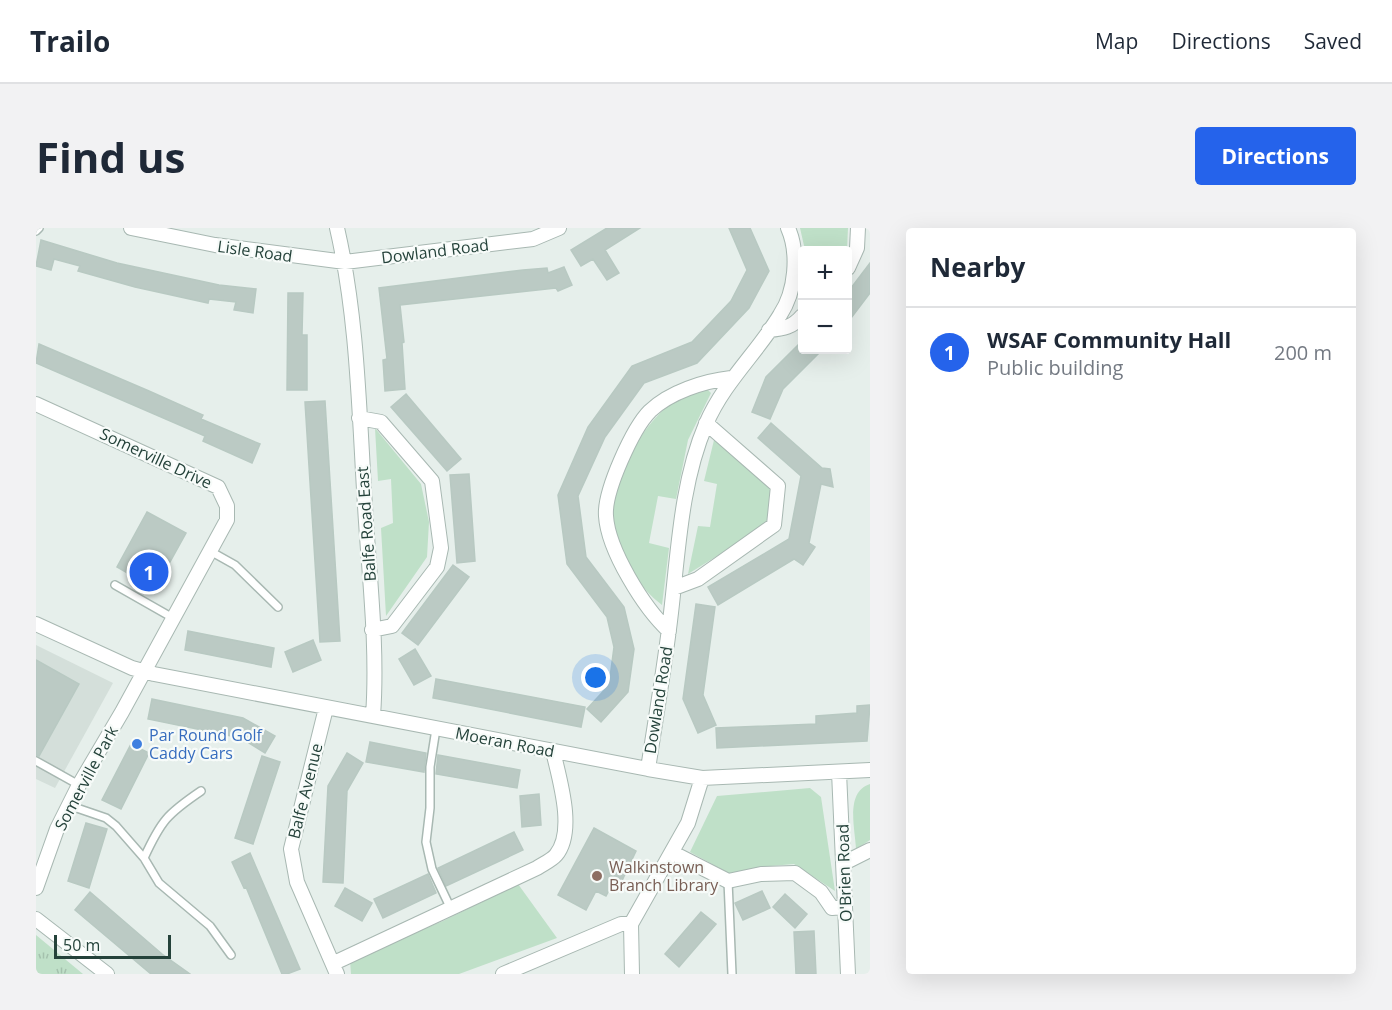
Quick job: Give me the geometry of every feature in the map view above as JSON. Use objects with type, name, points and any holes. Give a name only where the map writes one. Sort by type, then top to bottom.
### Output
[{"type":"street","name":"Lisle Road","points":[[131,228],[215,245],[345,262]]},
{"type":"street","name":"Balfe Road East","points":[[337,228],[345,262],[359,418],[372,630],[373,716]]},
{"type":"street","name":"Dowland Road","points":[[345,262],[533,239],[559,228]]},
{"type":"street","name":"Dowland Road","points":[[648,769],[693,464],[706,423],[730,378],[782,314],[794,276],[795,243],[788,228]]},
{"type":"street","points":[[852,263],[857,248],[858,228]]},
{"type":"street","points":[[769,330],[785,328],[798,321]]},
{"type":"street","name":"Dowland Road","points":[[669,631],[658,621],[614,551],[606,518],[606,502],[612,478],[650,411],[684,391],[707,382],[730,378]]},
{"type":"street","name":"Somerville Drive","points":[[36,404],[218,487],[227,506],[226,520],[144,672]]},
{"type":"street","points":[[359,418],[381,422],[432,481],[441,548],[437,567],[392,626],[372,630]]},
{"type":"street","points":[[674,588],[698,579],[774,525],[778,486],[706,423]]},
{"type":"street","name":"Moeran Road","points":[[36,624],[144,672],[648,769],[702,778],[870,770]]},
{"type":"street","name":"Somerville Park","points":[[36,888],[68,806],[144,672]]},
{"type":"street","name":"Balfe Avenue","points":[[326,708],[291,849],[297,882],[336,968]]},
{"type":"street","points":[[336,968],[537,868],[556,856],[562,844],[566,812],[553,751]]},
{"type":"street","name":"O'Brien Road","points":[[839,772],[848,974]]},
{"type":"street","points":[[632,974],[631,924],[688,823],[702,778]]},
{"type":"street","points":[[844,863],[870,850]]},
{"type":"street","points":[[673,853],[728,881],[760,874],[795,873],[821,892],[832,908],[845,907]]},
{"type":"street","points":[[36,919],[107,974]]},
{"type":"street","points":[[502,974],[621,924],[631,924]]},
{"type":"lane","points":[[36,231],[39,228]]},
{"type":"lane","points":[[210,551],[236,565],[278,608]]},
{"type":"lane","points":[[115,585],[173,618]]},
{"type":"lane","points":[[436,729],[430,767],[430,808],[426,842],[432,869],[451,909]]},
{"type":"lane","points":[[36,761],[79,785]]},
{"type":"lane","points":[[144,858],[155,834],[170,812],[201,791]]},
{"type":"lane","points":[[68,806],[106,818],[144,858],[159,883],[210,926],[231,955]]},
{"type":"lane","points":[[728,881],[732,974]]},
{"type":"shaded area","points":[[36,645],[113,683],[55,788],[36,779]]},
{"type":"green space","points":[[800,228],[848,228],[847,246],[804,246]]},
{"type":"green space","points":[[706,388],[711,393],[688,440],[676,499],[658,496],[649,543],[669,548],[662,605],[634,575],[617,546],[612,526],[615,494],[627,459],[636,443],[658,415],[669,405]]},
{"type":"green space","points":[[375,428],[421,484],[429,522],[427,557],[386,616],[381,528],[393,523],[391,479],[378,481]]},
{"type":"green space","points":[[715,436],[771,485],[775,510],[759,530],[688,574],[698,526],[710,527],[717,484],[704,481]]},
{"type":"green space","points":[[870,784],[870,840],[856,849],[854,803],[862,788]]},
{"type":"green space","points":[[810,788],[821,797],[835,891],[794,864],[759,867],[734,876],[690,852],[717,796]]},
{"type":"green space","points":[[518,884],[557,938],[459,974],[351,974],[350,960],[443,921]]},
{"type":"green space","points":[[36,935],[83,974],[36,974]]},
{"type":"building","points":[[607,228],[640,228],[605,250],[619,273],[607,280],[593,259],[581,266],[571,250]]},
{"type":"building","points":[[729,228],[750,228],[769,271],[749,308],[697,363],[644,383],[605,437],[578,496],[586,557],[624,607],[634,649],[628,692],[601,722],[587,709],[609,685],[614,647],[607,617],[567,564],[558,495],[588,427],[632,366],[692,342],[731,301],[747,270]]},
{"type":"building","points":[[41,240],[117,263],[219,285],[256,289],[253,313],[234,310],[236,302],[209,299],[208,303],[135,287],[78,271],[80,266],[54,259],[51,270],[36,266]]},
{"type":"building","points":[[870,263],[870,293],[852,317],[852,300],[852,287]]},
{"type":"building","points":[[564,267],[572,285],[558,291],[556,288],[400,305],[405,389],[385,391],[383,360],[387,359],[379,288],[523,270],[547,268],[548,273]]},
{"type":"building","points":[[288,293],[303,293],[302,335],[307,335],[307,390],[287,390]]},
{"type":"building","points":[[39,344],[203,415],[201,419],[260,444],[252,463],[203,441],[205,436],[36,363]]},
{"type":"building","points":[[798,345],[798,354],[818,354],[783,389],[770,419],[752,412],[766,377]]},
{"type":"building","points":[[406,394],[461,459],[447,471],[391,407]]},
{"type":"building","points":[[325,401],[340,641],[320,642],[305,402]]},
{"type":"building","points":[[771,423],[822,468],[830,469],[833,487],[821,484],[809,543],[815,547],[803,565],[794,559],[718,605],[708,587],[789,539],[801,476],[758,438]]},
{"type":"building","points":[[469,474],[475,561],[457,563],[450,475]]},
{"type":"building","points":[[147,512],[186,533],[155,589],[117,567]]},
{"type":"building","points":[[453,565],[469,577],[418,645],[402,633]]},
{"type":"building","points":[[696,604],[715,607],[703,695],[716,725],[698,733],[683,699]]},
{"type":"building","points":[[188,631],[274,648],[271,667],[185,650]]},
{"type":"building","points":[[313,640],[321,660],[293,672],[285,652]]},
{"type":"building","points":[[415,649],[431,676],[414,685],[399,659]]},
{"type":"building","points":[[36,660],[79,684],[39,756],[36,755]]},
{"type":"building","points":[[436,679],[585,707],[581,727],[433,698]]},
{"type":"building","points":[[152,699],[243,718],[275,736],[265,753],[241,738],[148,719]]},
{"type":"building","points":[[870,705],[867,741],[717,748],[716,728],[816,724],[816,716],[857,713],[857,706]]},
{"type":"building","points":[[370,742],[426,753],[424,772],[366,762]]},
{"type":"building","points":[[131,744],[149,753],[121,809],[102,800]]},
{"type":"building","points":[[347,753],[363,763],[347,791],[343,883],[323,882],[328,786]]},
{"type":"building","points":[[438,755],[520,770],[517,788],[436,774]]},
{"type":"building","points":[[262,756],[280,762],[253,844],[235,838]]},
{"type":"building","points":[[539,794],[541,825],[522,827],[520,796]]},
{"type":"building","points":[[86,823],[107,829],[89,888],[68,881]]},
{"type":"building","name":"Walkinstown Branch Library","points":[[594,828],[636,851],[619,887],[613,883],[606,896],[596,891],[586,910],[558,895]]},
{"type":"building","points":[[514,832],[523,850],[446,886],[438,868]]},
{"type":"building","points":[[250,853],[300,969],[287,974],[282,974],[246,887],[244,888],[232,862]]},
{"type":"building","points":[[428,874],[436,893],[383,918],[374,899]]},
{"type":"building","points":[[345,888],[372,903],[362,921],[335,906]]},
{"type":"building","points":[[762,891],[770,908],[743,920],[735,903]]},
{"type":"building","points":[[90,892],[162,954],[190,974],[151,974],[75,910]]},
{"type":"building","points":[[785,894],[807,914],[795,928],[773,907]]},
{"type":"building","points":[[701,912],[716,924],[679,967],[665,954]]},
{"type":"building","points":[[814,931],[816,974],[796,974],[794,932]]},
{"type":"place","name":"WSAF Community Hall","points":[[149,572]]},
{"type":"place","name":"Par Round Golf Caddy Cars","points":[[137,744]]},
{"type":"place","name":"Walkinstown Branch Library","points":[[597,876]]}]
